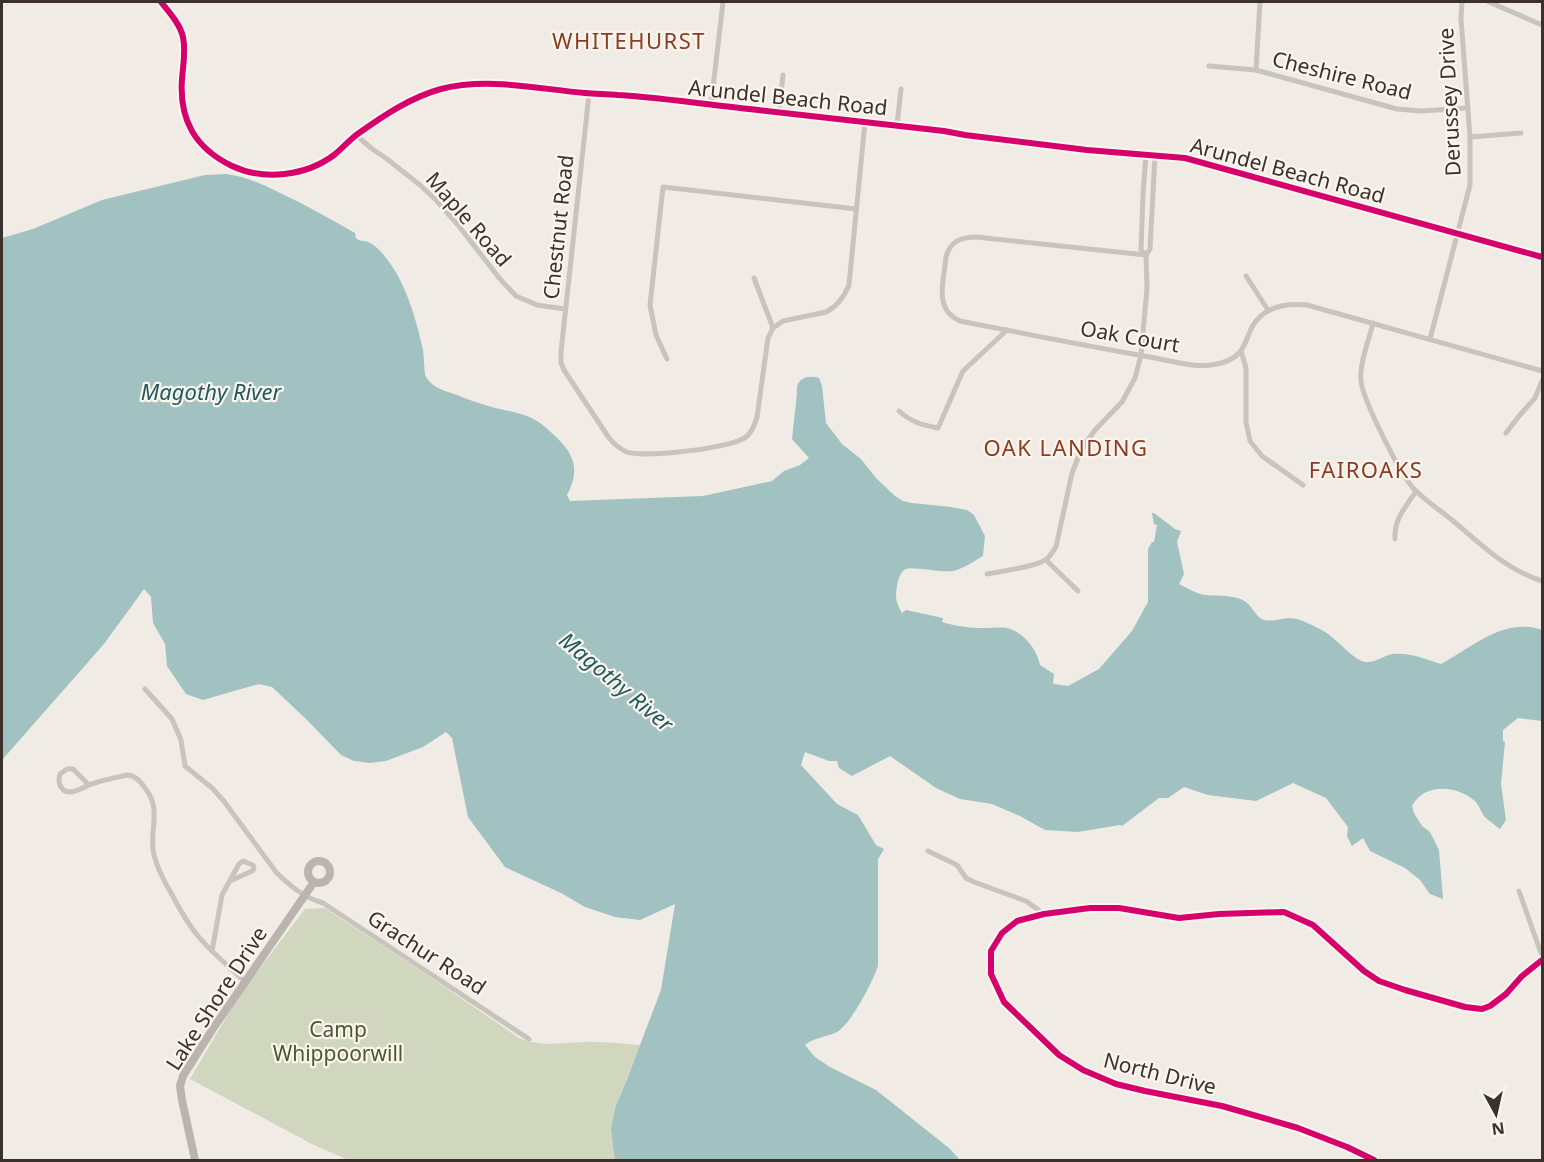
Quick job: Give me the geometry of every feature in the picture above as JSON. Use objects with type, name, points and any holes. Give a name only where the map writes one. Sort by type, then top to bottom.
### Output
[{"type":"street","name":"Arundel Beach Road","points":[[161,2],[183,35],[181,98],[188,125],[206,149],[244,171],[256,174],[277,175],[325,161],[356,135],[410,101],[441,89],[479,84],[498,85],[619,95],[897,125],[1082,150],[1185,158],[1542,257]]},
{"type":"street","points":[[711,105],[723,2]]},
{"type":"street","points":[[1256,70],[1260,2]]},
{"type":"street","name":"Derussey Drive","points":[[1430,339],[1470,185],[1470,137],[1461,19],[1462,2]]},
{"type":"street","points":[[1489,2],[1542,25]]},
{"type":"street","name":"Cheshire Road","points":[[1209,66],[1256,70],[1397,109],[1422,111],[1467,108]]},
{"type":"street","points":[[779,113],[783,75]]},
{"type":"street","points":[[897,125],[901,89]]},
{"type":"street","name":"Chestnut Road","points":[[589,94],[561,363],[609,438],[616,446],[628,453],[660,454],[735,442],[749,435],[756,423],[766,346],[773,328]]},
{"type":"street","points":[[754,278],[773,328],[783,321],[826,312],[843,298],[849,285],[865,122]]},
{"type":"street","points":[[1470,137],[1521,133]]},
{"type":"street","name":"Maple Road","points":[[356,135],[420,184],[436,200],[516,296],[537,305],[565,309]]},
{"type":"street","points":[[1146,154],[1141,250],[1146,255]]},
{"type":"street","points":[[987,574],[1038,564],[1046,560],[1056,547],[1072,473],[1084,444],[1122,402],[1135,378],[1141,355],[1147,288],[1146,255],[1150,249],[1155,155]]},
{"type":"street","points":[[667,359],[656,335],[650,304],[663,187],[856,209]]},
{"type":"street","name":"Oak Court","points":[[1146,255],[976,237],[963,238],[956,241],[948,250],[946,257],[942,296],[945,309],[953,318],[960,321],[1199,366],[1228,361],[1241,351]]},
{"type":"street","points":[[1246,276],[1268,310]]},
{"type":"street","points":[[1303,485],[1262,456],[1250,441],[1246,422],[1246,368],[1241,351],[1253,325],[1268,310],[1284,304],[1307,305],[1542,371]]},
{"type":"street","points":[[1373,323],[1361,371],[1362,389],[1399,468],[1416,491],[1494,556],[1515,570],[1542,581]]},
{"type":"street","points":[[898,411],[911,421],[938,428],[963,371],[1007,330]]},
{"type":"street","points":[[1506,433],[1535,398],[1542,381]]},
{"type":"street","points":[[1395,539],[1395,526],[1398,519],[1416,491]]},
{"type":"street","points":[[1046,560],[1078,591]]},
{"type":"street","points":[[145,689],[172,719],[181,740],[185,766],[212,788],[276,872],[305,897]]},
{"type":"street","points":[[89,785],[73,769],[67,769],[60,774],[59,785],[68,792],[128,775],[134,776],[148,791],[155,810],[152,843],[157,866],[185,918],[199,937],[245,982]]},
{"type":"street","points":[[928,851],[957,865],[966,878],[1026,901],[1044,914]]},
{"type":"street","points":[[212,951],[222,895],[239,864],[243,861],[253,865],[254,870],[230,881]]},
{"type":"street","name":"Lake Shore Drive","points":[[195,1161],[182,1100],[181,1081],[194,1057],[314,882]]},
{"type":"street","points":[[1519,891],[1542,958]]},
{"type":"street","name":"Grachur Road","points":[[305,897],[322,903],[529,1039]]},
{"type":"street","name":"North Drive","points":[[1374,1161],[1347,1147],[1282,1123],[1222,1106],[1116,1084],[1083,1070],[1059,1055],[1004,1002],[991,974],[991,951],[1002,933],[1017,921],[1044,914],[1090,908],[1119,908],[1179,918],[1284,912],[1313,925],[1364,971],[1379,981],[1474,1009],[1490,1006],[1498,1000],[1542,958]]},
{"type":"green space","name":"Camp Whippoorwill","points":[[325,908],[519,1038],[559,1044],[598,1042],[640,1045],[615,1108],[611,1129],[616,1160],[348,1160],[312,1144],[190,1079],[240,994],[305,909]]},
{"type":"water","name":"Magothy River","points":[[226,174],[253,181],[290,198],[355,233],[357,239],[368,242],[378,249],[396,273],[409,300],[423,350],[425,375],[428,379],[441,389],[484,405],[528,416],[545,427],[566,447],[573,460],[573,481],[567,495],[570,501],[703,496],[772,481],[784,471],[800,465],[809,458],[792,439],[797,388],[800,381],[806,377],[819,378],[826,423],[842,444],[861,459],[876,478],[903,501],[967,510],[974,515],[985,536],[983,556],[961,569],[948,571],[910,568],[904,570],[896,593],[897,603],[902,613],[906,610],[943,618],[942,622],[963,626],[1013,630],[1029,642],[1040,665],[1054,674],[1054,684],[1068,686],[1099,669],[1132,631],[1148,602],[1148,549],[1154,542],[1157,525],[1154,524],[1152,513],[1181,531],[1177,542],[1184,574],[1179,584],[1204,595],[1229,596],[1242,600],[1264,620],[1299,619],[1325,632],[1361,661],[1373,661],[1392,654],[1404,654],[1441,664],[1477,642],[1502,631],[1515,627],[1542,630],[1542,721],[1518,718],[1503,730],[1503,741],[1505,742],[1501,784],[1506,820],[1500,829],[1485,817],[1475,801],[1450,789],[1432,790],[1417,799],[1412,806],[1414,813],[1422,826],[1430,832],[1439,850],[1443,899],[1430,894],[1420,880],[1405,868],[1370,851],[1363,838],[1352,846],[1347,836],[1348,827],[1326,798],[1293,783],[1256,801],[1208,795],[1184,787],[1168,798],[1159,798],[1122,826],[1078,832],[1045,830],[992,804],[960,799],[936,788],[890,756],[852,776],[839,768],[837,761],[829,761],[805,752],[801,765],[837,804],[858,815],[876,845],[884,849],[878,859],[878,966],[860,1003],[841,1029],[805,1045],[815,1057],[830,1067],[876,1090],[949,1148],[960,1160],[615,1160],[611,1129],[615,1108],[661,990],[675,904],[640,920],[615,917],[585,907],[505,867],[468,817],[452,738],[446,732],[423,747],[386,761],[370,763],[354,761],[341,755],[272,687],[259,684],[203,700],[186,694],[167,666],[165,644],[153,623],[151,597],[144,589],[104,644],[2,760],[2,238],[33,229],[102,200],[205,175]]},
{"type":"cycle path","points":[[161,2],[182,32],[183,107],[192,131],[208,151],[219,159],[244,171],[258,174],[284,174],[311,168],[334,155],[356,135],[378,120],[430,92],[477,84],[513,85],[636,96],[944,131],[1087,150],[1185,158],[1542,257]]},
{"type":"cycle path","points":[[1374,1160],[1298,1128],[1222,1106],[1116,1084],[1083,1070],[1059,1055],[1004,1002],[991,974],[991,951],[1002,933],[1017,921],[1044,914],[1090,908],[1119,908],[1179,918],[1284,912],[1313,925],[1364,971],[1379,981],[1465,1007],[1482,1009],[1506,994],[1522,976],[1542,960]]},
{"type":"district","name":"WHITEHURST","points":[[629,40]]},
{"type":"district","name":"OAK LANDING","points":[[1066,447]]},
{"type":"district","name":"FAIROAKS","points":[[1366,469]]}]
